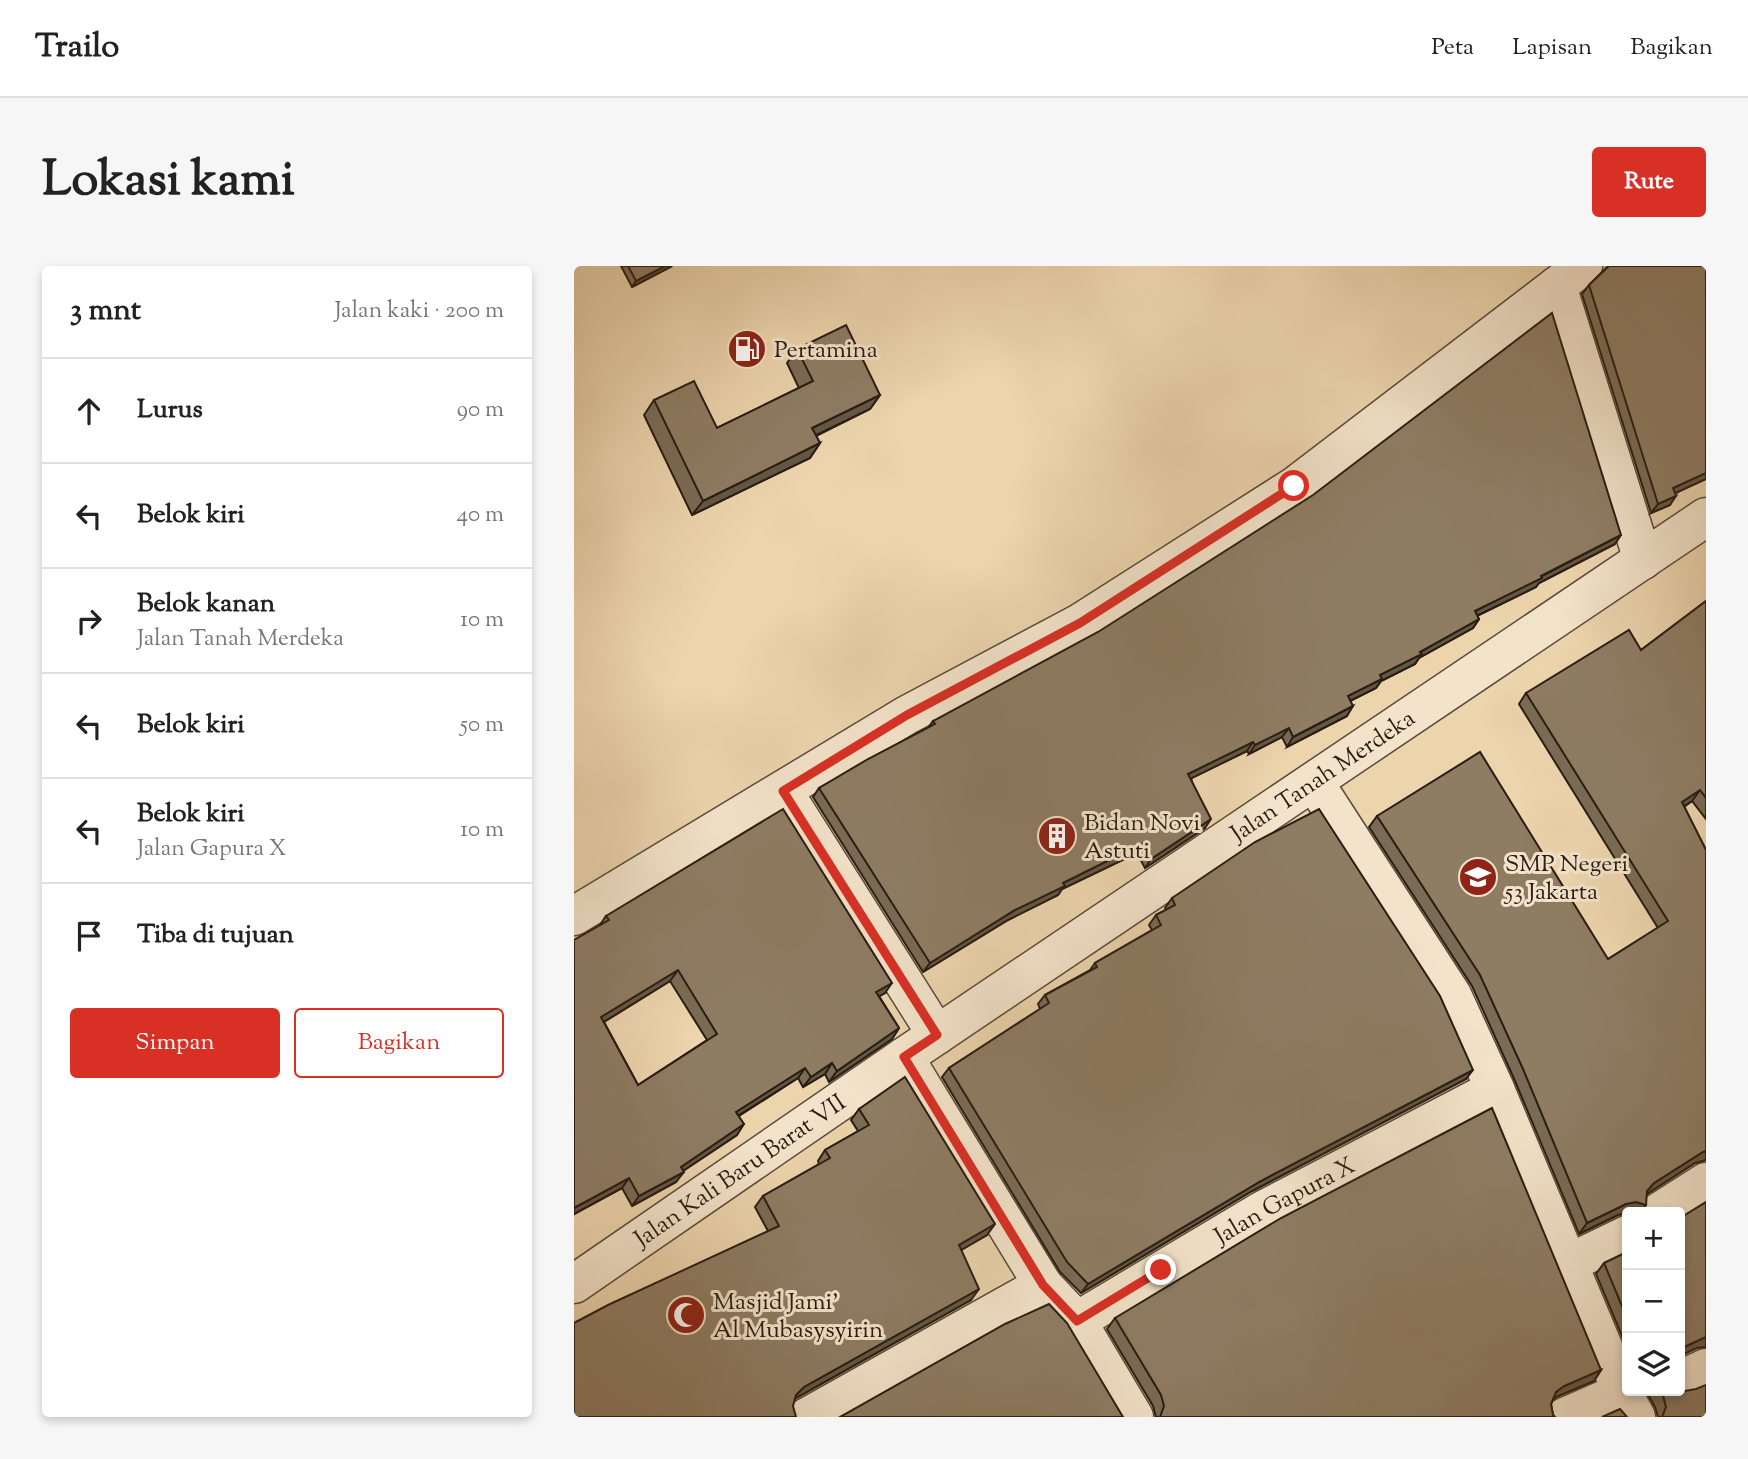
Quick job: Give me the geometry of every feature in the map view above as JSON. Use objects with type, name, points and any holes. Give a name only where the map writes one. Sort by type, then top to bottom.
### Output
[{"type":"street","points":[[574,916],[907,715],[1080,623],[1294,486],[1570,276],[1643,560]]},
{"type":"street","name":"Jalan Tanah Merdeka","points":[[904,1057],[1706,517]]},
{"type":"street","points":[[1314,782],[1452,995],[1495,1089],[1567,1264],[1635,1400],[1565,1417]]},
{"type":"street","points":[[783,791],[937,1035]]},
{"type":"street","points":[[904,1057],[1043,1285],[1077,1321],[1134,1417]]},
{"type":"street","name":"Jalan Kali Baru Barat VII","points":[[574,1283],[904,1057]]},
{"type":"street","name":"Jalan Gapura X","points":[[1077,1321],[1263,1210],[1495,1089]]},
{"type":"street","points":[[1667,1207],[1706,1182]]},
{"type":"street","points":[[1567,1264],[1622,1237]]},
{"type":"street","points":[[807,1417],[1043,1285]]},
{"type":"street","points":[[1685,1378],[1706,1368]]},
{"type":"building","points":[[628,266],[665,266],[636,281]]},
{"type":"building","points":[[1609,266],[1706,266],[1706,473],[1673,488],[1676,496],[1658,504],[1589,285]]},
{"type":"building","points":[[1552,313],[1621,535],[1475,611],[1479,619],[1420,652],[1422,654],[1380,675],[1382,679],[1348,696],[1353,706],[1293,737],[1289,728],[1255,745],[1253,742],[1188,774],[1211,819],[1151,859],[1143,843],[1015,910],[930,963],[819,788],[935,724],[933,721],[1098,632],[1313,495]]},
{"type":"building","points":[[846,325],[880,395],[812,428],[820,443],[703,501],[654,400],[694,381],[717,428],[813,381],[797,349]]},
{"type":"building","name":"SMP Negeri 53 Jakarta","points":[[1706,601],[1706,798],[1700,790],[1682,802],[1706,850],[1706,1151],[1654,1183],[1647,1191],[1646,1205],[1636,1202],[1626,1204],[1587,1223],[1523,1069],[1480,975],[1377,816],[1480,752],[1608,959],[1668,921],[1526,693],[1629,630],[1641,650]]},
{"type":"building","points":[[783,809],[892,983],[876,992],[899,1028],[837,1071],[832,1063],[811,1077],[805,1068],[736,1112],[744,1124],[681,1167],[684,1172],[639,1196],[629,1178],[574,1208],[574,940],[609,920],[606,916]],"holes":[[[678,970],[717,1034],[638,1085],[601,1017]]]},
{"type":"building","points":[[1319,809],[1440,996],[1473,1070],[1259,1182],[1088,1284],[1067,1262],[949,1068],[1049,1003],[1045,995],[1097,967],[1095,963],[1161,925],[1156,915],[1175,905],[1172,898],[1255,842]]},
{"type":"building","points":[[905,1077],[995,1224],[959,1245],[979,1289],[804,1387],[796,1395],[793,1406],[796,1417],[574,1417],[574,1323],[779,1226],[763,1196],[830,1158],[825,1150],[869,1125],[859,1109]]},
{"type":"building","points":[[1492,1108],[1601,1370],[1556,1392],[1551,1404],[1555,1417],[1160,1417],[1164,1406],[1161,1395],[1115,1318],[1281,1218]]},
{"type":"building","points":[[1706,1202],[1706,1337],[1685,1347],[1685,1270],[1685,1215]]},
{"type":"building","points":[[1622,1254],[1622,1306],[1604,1263]]},
{"type":"building","points":[[1049,1304],[1067,1323],[1123,1417],[840,1417],[1005,1324]]},
{"type":"building","points":[[1706,1385],[1706,1417],[1662,1417],[1666,1407],[1663,1396],[1685,1396],[1685,1391]]},
{"type":"building","points":[[1620,1409],[1627,1417],[1602,1417]]},
{"type":"place","name":"Pertamina","points":[[747,349]]},
{"type":"place","name":"Bidan Novi Astuti","points":[[1057,836]]},
{"type":"place","name":"SMP Negeri 53 Jakarta","points":[[1478,877]]},
{"type":"place","name":"Masjid Jami' Al Mubasysyirin","points":[[686,1315]]},
{"type":"route","points":[[1161,1270],[1077,1321],[1043,1285],[904,1057],[937,1035],[783,791],[907,715],[1080,623],[1294,486]]}]
